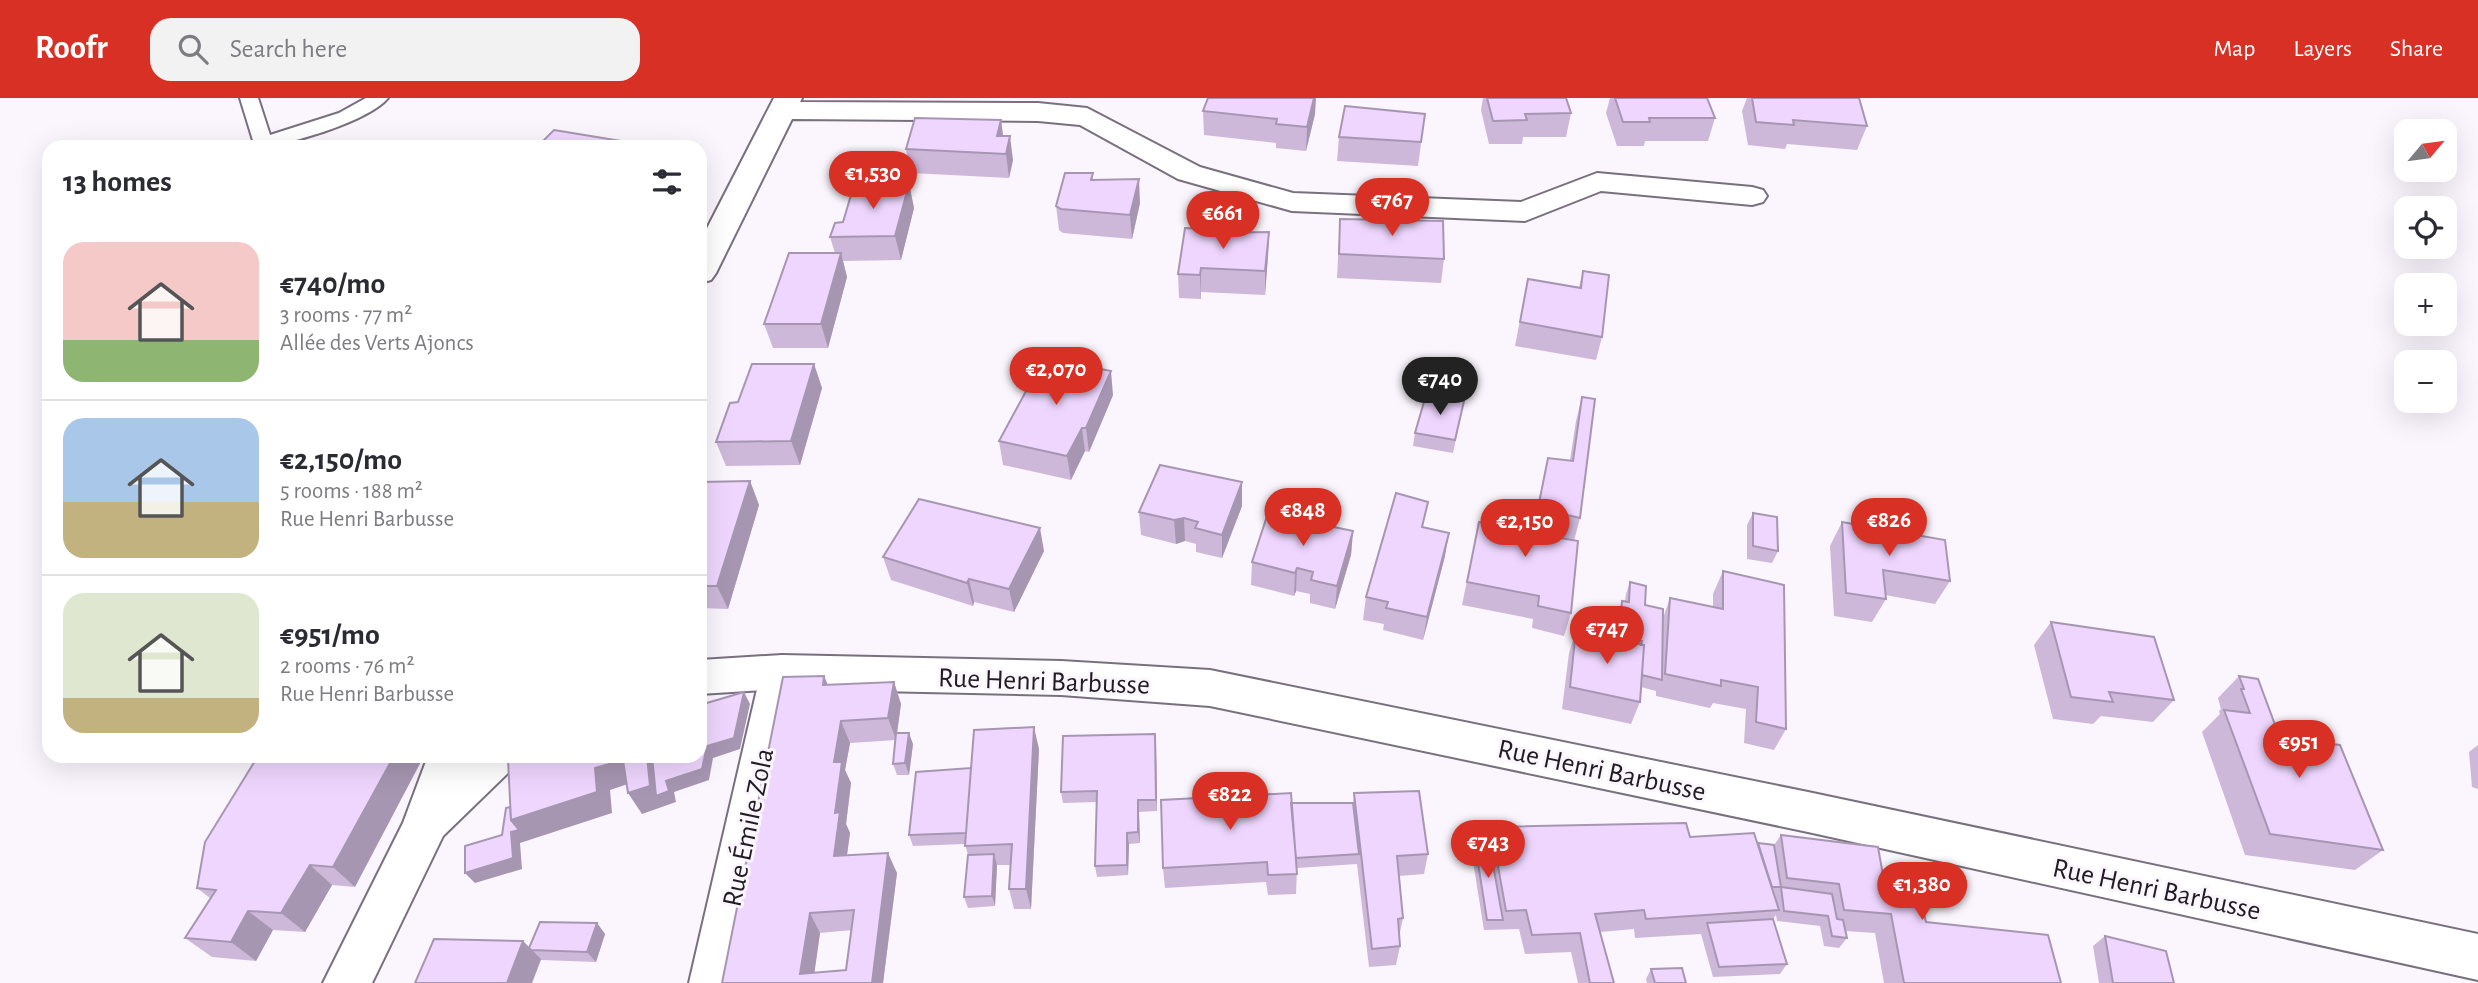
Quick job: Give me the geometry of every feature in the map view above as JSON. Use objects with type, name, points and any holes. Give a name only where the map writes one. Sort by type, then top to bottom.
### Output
[{"type":"street","points":[[707,258],[785,104],[1038,112],[1087,117],[1189,173],[1292,202],[1525,212],[1597,182],[1752,196]]},
{"type":"street","name":"Rue Henri Barbusse","points":[[707,674],[782,672],[1061,678],[1210,688],[1808,812],[2478,957]]},
{"type":"street","name":"Rue Émile Zola","points":[[713,983],[782,672]]},
{"type":"street","points":[[347,983],[424,829],[448,763]]},
{"type":"street","points":[[424,829],[490,763]]},
{"type":"lane","points":[[249,98],[262,140]]},
{"type":"lane","points":[[278,140],[345,117],[379,98]]},
{"type":"building","points":[[1208,98],[1314,98],[1307,127],[1276,124],[1277,119],[1203,111]]},
{"type":"building","points":[[1487,98],[1566,98],[1571,113],[1525,114],[1527,120],[1493,121]]},
{"type":"building","points":[[1615,98],[1707,98],[1715,118],[1649,118],[1650,122],[1623,122]]},
{"type":"building","points":[[1752,98],[1859,98],[1867,126],[1793,120],[1794,125],[1756,122]]},
{"type":"building","points":[[1345,106],[1425,114],[1421,142],[1339,137]]},
{"type":"building","points":[[915,118],[1001,120],[997,136],[1010,136],[1006,154],[906,149]]},
{"type":"building","points":[[554,130],[615,140],[544,140]]},
{"type":"building","points":[[1065,173],[1093,173],[1091,180],[1139,179],[1130,215],[1061,209],[1056,206]]},
{"type":"building","points":[[909,184],[895,236],[830,237],[835,223],[843,222],[854,185]]},
{"type":"building","points":[[1340,219],[1443,221],[1444,259],[1339,254]]},
{"type":"building","points":[[1185,228],[1206,229],[1205,233],[1269,232],[1265,271],[1201,268],[1200,275],[1178,274]]},
{"type":"building","points":[[789,253],[841,253],[821,324],[764,324]]},
{"type":"building","points":[[1583,271],[1609,275],[1602,337],[1520,322],[1528,279],[1581,288]]},
{"type":"building","points":[[1044,358],[1111,371],[1086,428],[1082,428],[1067,456],[999,441]]},
{"type":"building","points":[[752,364],[814,364],[791,441],[716,442],[730,403],[738,402]]},
{"type":"building","points":[[1426,395],[1464,401],[1455,440],[1415,433]]},
{"type":"building","points":[[1582,397],[1595,399],[1580,518],[1538,508],[1548,458],[1573,461]]},
{"type":"building","points":[[1160,465],[1242,482],[1222,535],[1195,528],[1198,522],[1184,518],[1174,520],[1139,512]]},
{"type":"building","points":[[750,481],[717,586],[707,586],[707,482]]},
{"type":"building","points":[[1396,493],[1428,502],[1422,527],[1449,533],[1427,617],[1386,608],[1388,602],[1366,597]]},
{"type":"building","points":[[919,499],[1040,528],[1009,589],[969,579],[967,583],[883,557]]},
{"type":"building","points":[[1498,506],[1543,515],[1542,535],[1578,541],[1571,613],[1538,606],[1539,596],[1467,582],[1479,522],[1493,525]]},
{"type":"building","points":[[1268,513],[1353,531],[1337,586],[1311,580],[1313,572],[1297,568],[1295,573],[1252,562]]},
{"type":"building","points":[[1753,513],[1777,517],[1778,551],[1753,546]]},
{"type":"building","points":[[1842,522],[1945,540],[1950,581],[1883,570],[1886,599],[1846,593]]},
{"type":"building","points":[[1723,571],[1784,585],[1786,729],[1756,722],[1758,687],[1721,680],[1721,686],[1665,674],[1670,598],[1723,609]]},
{"type":"building","points":[[1630,582],[1646,586],[1645,605],[1663,609],[1662,680],[1642,675],[1642,641],[1619,636],[1622,601],[1629,602]]},
{"type":"building","points":[[2051,622],[2154,637],[2174,700],[2109,692],[2113,702],[2071,697]]},
{"type":"building","points":[[1576,630],[1644,645],[1640,702],[1570,687]]},
{"type":"building","points":[[824,676],[823,685],[894,682],[888,718],[841,721],[834,762],[842,762],[835,813],[840,812],[834,856],[888,853],[872,983],[722,983],[783,677]],"holes":[[[854,910],[846,970],[800,974],[810,913]]]},
{"type":"building","points":[[2239,676],[2258,679],[2280,738],[2340,745],[2383,850],[2270,834],[2224,710],[2250,713]]},
{"type":"building","points":[[744,692],[734,738],[707,746],[707,703]]},
{"type":"building","points":[[1034,727],[1026,889],[1009,889],[1012,844],[965,846],[974,730]]},
{"type":"building","points":[[896,733],[909,733],[905,763],[893,764]]},
{"type":"building","points":[[1155,734],[1156,800],[1138,800],[1138,832],[1127,833],[1127,865],[1095,866],[1097,791],[1061,792],[1063,736]]},
{"type":"building","points":[[254,763],[390,763],[333,867],[310,865],[281,913],[248,911],[231,942],[185,938],[216,890],[197,888],[205,842]]},
{"type":"building","points":[[508,763],[612,763],[595,768],[597,792],[511,820]]},
{"type":"building","points":[[623,763],[648,763],[650,786],[628,793]]},
{"type":"building","points":[[653,763],[703,763],[702,769],[666,781],[669,791],[656,796]]},
{"type":"building","points":[[971,768],[966,833],[909,835],[916,772]]},
{"type":"building","points":[[1419,791],[1428,854],[1397,856],[1403,918],[1398,919],[1400,946],[1372,949],[1354,793]]},
{"type":"building","points":[[1291,793],[1297,874],[1268,875],[1267,862],[1163,868],[1161,800]]},
{"type":"building","points":[[1291,803],[1353,803],[1359,854],[1296,858]]},
{"type":"building","points":[[510,807],[511,820],[519,830],[511,832],[513,858],[465,873],[465,846],[502,835],[506,808]]},
{"type":"building","points":[[1686,823],[1690,837],[1754,833],[1779,910],[1646,919],[1644,910],[1595,914],[1614,983],[1590,983],[1580,933],[1532,935],[1526,910],[1506,911],[1491,827]]},
{"type":"building","points":[[1781,835],[1878,847],[1886,892],[1920,896],[1926,922],[2048,935],[2061,983],[1904,983],[1891,914],[1844,910],[1839,884],[1787,878]]},
{"type":"building","points":[[1488,837],[1503,920],[1487,920],[1474,838]]},
{"type":"building","points":[[1758,843],[1774,845],[1781,887],[1772,887]]},
{"type":"building","points":[[994,854],[992,896],[964,897],[968,855]]},
{"type":"building","points":[[1781,887],[1832,894],[1837,919],[1843,920],[1847,938],[1832,936],[1828,916],[1784,911]]},
{"type":"building","points":[[1773,919],[1787,964],[1719,967],[1707,923]]},
{"type":"building","points":[[540,922],[597,923],[587,952],[531,950],[529,948]]},
{"type":"building","points":[[2105,936],[2166,951],[2174,983],[2113,983]]},
{"type":"building","points":[[434,939],[523,941],[507,983],[415,983]]},
{"type":"building","points":[[1682,968],[1686,983],[1655,983],[1651,969]]}]
